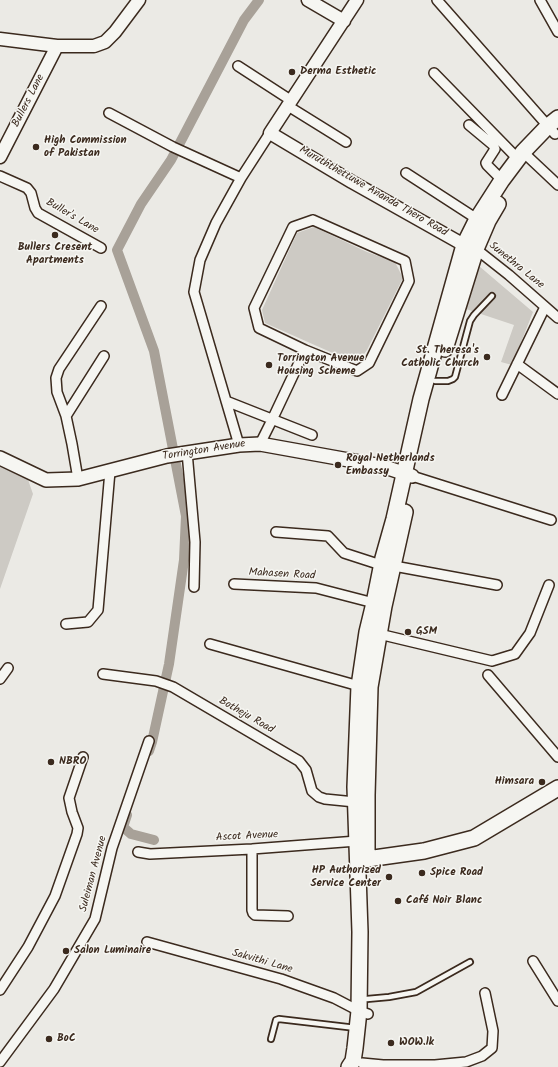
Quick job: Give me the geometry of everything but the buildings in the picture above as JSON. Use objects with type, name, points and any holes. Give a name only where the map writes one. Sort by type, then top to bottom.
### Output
[{"type":"main road","points":[[357,1066],[367,1038],[364,1013],[360,932],[362,859],[367,795],[370,687],[384,606],[394,519],[435,381],[477,219],[502,180],[555,127]]},
{"type":"main road","points":[[408,475],[421,399],[470,247],[510,186],[524,157]]},
{"type":"main road","name":"Torrington Avenue","points":[[0,458],[46,480],[78,479],[187,452],[239,445],[260,444],[382,466],[408,475]]},
{"type":"main road","points":[[357,1066],[353,1061],[358,1028],[364,1013],[367,998],[369,932],[362,859],[357,841],[355,802],[359,686],[367,632],[374,603],[388,565]]},
{"type":"main road","points":[[362,859],[424,851],[474,838],[557,791]]},
{"type":"street","points":[[0,39],[57,46],[94,46],[105,42],[115,32],[139,0]]},
{"type":"street","points":[[308,0],[344,21]]},
{"type":"street","points":[[239,445],[194,292],[200,260],[216,223],[242,178],[357,0]]},
{"type":"street","points":[[437,0],[555,127]]},
{"type":"street","points":[[540,0],[558,32]]},
{"type":"street","name":"Bullers Lane","points":[[0,157],[57,46]]},
{"type":"street","points":[[238,66],[346,142]]},
{"type":"street","points":[[434,72],[524,157],[558,185]]},
{"type":"street","points":[[109,113],[174,147],[242,178]]},
{"type":"street","points":[[469,125],[493,145],[494,150],[486,163],[502,180]]},
{"type":"street","name":"Muruththettuwe Ananda Thero Road","points":[[270,133],[352,182],[470,247]]},
{"type":"street","points":[[406,173],[477,219]]},
{"type":"street","name":"Buller's Lane","points":[[0,176],[27,188],[32,193],[35,208],[38,213],[101,248]]},
{"type":"street","points":[[313,220],[404,261],[410,281],[369,363],[357,371],[305,350],[259,328],[254,308],[293,226],[313,220]]},
{"type":"street","name":"Sunethra Lane","points":[[470,247],[509,275],[558,318]]},
{"type":"street","points":[[78,479],[66,416],[56,392],[56,378],[59,369],[101,306]]},
{"type":"street","points":[[502,395],[545,306]]},
{"type":"street","points":[[260,444],[305,350]]},
{"type":"street","points":[[66,416],[104,356]]},
{"type":"street","points":[[517,364],[558,394]]},
{"type":"street","points":[[226,401],[312,435]]},
{"type":"street","points":[[187,452],[195,542],[194,587]]},
{"type":"street","points":[[66,624],[88,622],[98,610],[110,471]]},
{"type":"street","points":[[408,475],[551,520]]},
{"type":"street","points":[[276,532],[328,536],[344,553],[388,565],[498,585]]},
{"type":"street","name":"Mahasen Road","points":[[234,584],[316,588],[374,603]]},
{"type":"street","points":[[379,634],[492,661],[515,654],[530,633],[549,585]]},
{"type":"street","points":[[210,644],[359,686]]},
{"type":"street","points":[[0,679],[8,668]]},
{"type":"street","name":"Botheju Road","points":[[104,674],[156,682],[173,687],[299,761],[306,770],[312,791],[319,797],[355,802]]},
{"type":"street","points":[[488,675],[558,757]]},
{"type":"street","name":"Suleiman Avenue","points":[[0,1062],[54,989],[95,919],[112,848],[148,741]]},
{"type":"street","points":[[0,990],[28,947],[55,896],[77,834],[78,828],[69,798],[83,757]]},
{"type":"street","name":"Ascot Avenue","points":[[138,852],[150,854],[252,849],[357,841]]},
{"type":"street","points":[[252,849],[252,910],[256,916],[288,916]]},
{"type":"street","name":"Sakvithi Lane","points":[[147,942],[281,979],[334,998],[364,1013]]},
{"type":"street","points":[[533,961],[558,1001]]},
{"type":"street","points":[[357,1066],[435,1065],[466,1062],[482,1056],[492,1048],[493,1031],[485,993]]},
{"type":"lane","points":[[435,381],[448,381],[456,377],[470,321],[492,296]]},
{"type":"lane","points":[[367,998],[389,998],[416,992],[470,962]]},
{"type":"lane","points":[[270,1039],[276,1020],[279,1019],[358,1028]]},
{"type":"shaded area","points":[[314,227],[367,252],[395,262],[403,278],[367,350],[359,361],[344,358],[265,323],[262,310],[297,233]]},
{"type":"shaded area","points":[[479,266],[533,312],[512,365],[501,362],[514,325],[466,309]]},
{"type":"shaded area","points":[[0,464],[26,474],[33,494],[0,589]]},
{"type":"waterway","points":[[149,751],[169,664],[184,560],[186,516],[154,351],[117,250],[141,204],[171,160],[244,20],[259,0]]},
{"type":"waterway","points":[[127,815],[123,827],[131,834],[154,840]]},
{"type":"place","name":"Derma Esthetic","points":[[292,72]]},
{"type":"place","name":"High Commission of Pakistan","points":[[36,147]]},
{"type":"place","name":"Bullers Cresent Apartments","points":[[55,235]]},
{"type":"place","name":"St. Theresa's Catholic Church","points":[[487,357]]},
{"type":"place","name":"Torrington Avenue Housing Scheme","points":[[269,365]]},
{"type":"place","name":"Royal Netherlands Embassy","points":[[338,465]]},
{"type":"place","name":"GSM","points":[[408,632]]},
{"type":"place","name":"NBRO","points":[[51,762]]},
{"type":"place","name":"Himsara","points":[[542,782]]},
{"type":"place","name":"Spice Road","points":[[422,873]]},
{"type":"place","name":"HP Authorized Service Center","points":[[389,877]]},
{"type":"place","name":"Café Noir Blanc","points":[[398,901]]},
{"type":"place","name":"Salon Luminaire","points":[[66,951]]},
{"type":"place","name":"BoC","points":[[49,1039]]},
{"type":"place","name":"WOW.lk","points":[[391,1043]]}]
